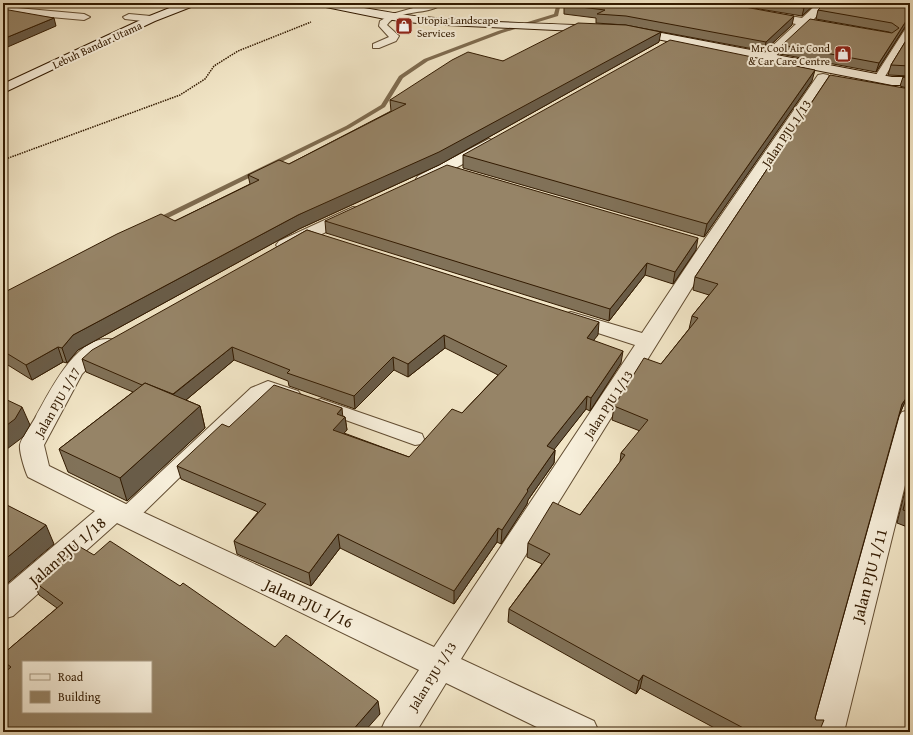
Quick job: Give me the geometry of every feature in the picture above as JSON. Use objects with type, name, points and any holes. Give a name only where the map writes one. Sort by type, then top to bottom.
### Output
[{"type":"street","name":"Lebuh Bandar Utama","points":[[3,89],[151,19],[192,3]]},
{"type":"street","points":[[321,3],[346,8],[400,14],[552,20],[593,25]]},
{"type":"street","points":[[346,8],[358,3]]},
{"type":"street","points":[[362,3],[425,21],[536,26],[614,26],[632,24],[767,57],[823,78],[910,94]]},
{"type":"street","points":[[767,57],[824,3]]},
{"type":"street","name":"Lebuh Bandar Utama","points":[[87,36],[154,6]]},
{"type":"street","points":[[3,8],[17,11],[84,17]]},
{"type":"street","points":[[3,17],[17,11]]},
{"type":"street","points":[[757,14],[843,29]]},
{"type":"street","points":[[129,17],[151,19]]},
{"type":"street","points":[[614,26],[665,46],[767,57],[910,80]]},
{"type":"street","name":"Jalan PJU 1/13","points":[[397,732],[648,342],[702,244],[823,78]]},
{"type":"street","points":[[411,185],[501,138]]},
{"type":"street","points":[[446,168],[469,175]]},
{"type":"street","points":[[272,253],[306,234],[369,205]]},
{"type":"street","points":[[306,234],[329,241]]},
{"type":"street","points":[[557,313],[648,342]]},
{"type":"street","name":"Jalan PJU 1/17","points":[[38,471],[32,445],[73,371],[87,356],[121,337]]},
{"type":"street","name":"Jalan PJU 1/11","points":[[827,732],[910,418]]},
{"type":"street","name":"Jalan PJU 1/16","points":[[38,471],[120,513],[582,732]]},
{"type":"street","name":"Jalan PJU 1/18","points":[[3,607],[120,513]]},
{"type":"lane","points":[[376,46],[393,39],[394,36],[386,30],[383,23],[400,14],[439,3]]},
{"type":"lane","points":[[881,75],[910,28]]},
{"type":"lane","points":[[120,513],[262,388],[276,389],[415,439]]},
{"type":"path","points":[[3,160],[180,95],[205,79],[214,66],[238,51],[346,8]]},
{"type":"building","points":[[570,3],[723,3],[794,16],[766,42],[626,16],[597,14],[605,10],[564,5]]},
{"type":"building","points":[[775,3],[809,3],[804,8]]},
{"type":"building","points":[[825,3],[883,3],[910,7],[910,17],[879,63],[782,45],[810,19],[892,33],[899,28],[892,23],[818,10]]},
{"type":"building","points":[[3,9],[54,18],[3,39]]},
{"type":"building","points":[[578,23],[626,25],[661,32],[439,152],[298,215],[73,335],[62,348],[58,347],[26,365],[3,351],[3,293],[117,234],[161,214],[175,221],[259,180],[248,175],[279,160],[289,164],[406,104],[390,100],[452,60],[468,52],[503,61]]},
{"type":"building","points":[[910,34],[910,66],[891,65]]},
{"type":"building","points":[[670,40],[815,70],[707,224],[463,155]]},
{"type":"building","points":[[830,75],[910,89],[910,390],[902,404],[815,718],[816,720],[824,720],[819,732],[751,732],[643,675],[639,681],[509,609],[550,554],[528,543],[553,502],[580,515],[625,455],[621,453],[648,420],[614,406],[644,358],[661,364],[698,318],[692,316],[718,284],[695,277]]},
{"type":"building","points":[[447,165],[698,238],[675,272],[647,263],[610,309],[325,221]]},
{"type":"building","points":[[307,230],[599,322],[587,338],[623,351],[591,398],[587,396],[547,446],[555,450],[527,490],[528,491],[502,530],[498,528],[454,591],[338,534],[309,573],[238,543],[234,541],[266,504],[177,466],[222,424],[229,427],[274,385],[342,408],[337,414],[345,417],[333,430],[409,457],[452,409],[462,413],[507,366],[444,335],[408,364],[393,357],[354,396],[287,373],[290,370],[232,347],[173,394],[145,383],[142,385],[82,359],[92,350]]},
{"type":"building","points":[[145,383],[200,406],[120,478],[59,449]]},
{"type":"building","points":[[3,398],[22,407],[15,419],[3,428]]},
{"type":"building","points":[[910,483],[910,512],[903,510]]},
{"type":"building","points":[[3,503],[46,525],[3,561]]},
{"type":"building","points":[[110,541],[180,586],[183,583],[275,647],[286,635],[378,701],[351,732],[3,732],[3,674],[11,667],[3,661],[3,654],[63,603],[33,581],[75,544],[94,555]]},
{"type":"waterway","points":[[153,222],[348,127],[383,106],[401,77],[426,60],[500,32],[556,15],[559,3]]},
{"type":"place","name":"Utopia Landscape Services","points":[[404,26]]},
{"type":"place","name":"Mr Cool Air Cond & Car Care Centre","points":[[843,54]]}]
